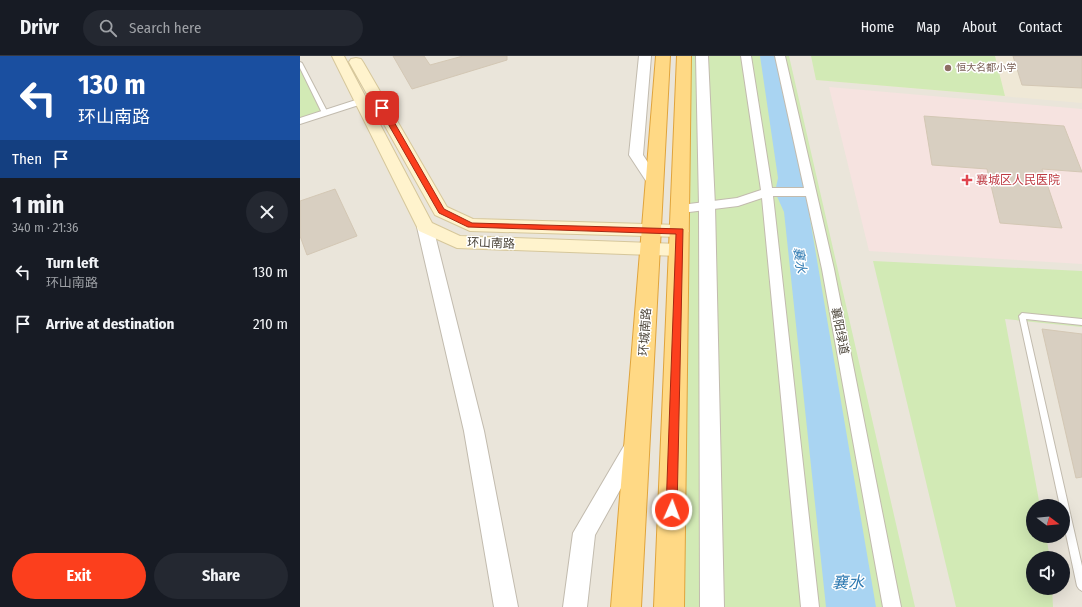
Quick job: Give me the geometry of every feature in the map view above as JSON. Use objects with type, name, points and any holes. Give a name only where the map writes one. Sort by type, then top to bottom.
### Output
[{"type":"highway","name":"环城南路","points":[[626,607],[652,240],[663,56]]},
{"type":"highway","points":[[669,607],[684,56]]},
{"type":"main road","points":[[338,56],[425,227]]},
{"type":"main road","name":"环山南路","points":[[353,56],[441,211],[470,226],[652,240]]},
{"type":"main road","name":"环山南路","points":[[425,227],[457,242],[680,240]]},
{"type":"street","points":[[645,56],[636,155],[655,184]]},
{"type":"street","points":[[702,56],[707,206],[712,607]]},
{"type":"street","points":[[746,56],[767,192],[810,607]]},
{"type":"street","name":"襄阳绿道","points":[[780,56],[828,269],[892,607]]},
{"type":"street","points":[[300,121],[362,101]]},
{"type":"street","points":[[681,209],[738,202],[767,192],[810,192]]},
{"type":"street","points":[[425,227],[474,431],[506,607]]},
{"type":"street","points":[[576,607],[584,533],[638,439]]},
{"type":"lane","points":[[300,63],[325,113]]},
{"type":"lane","points":[[1082,322],[1022,316],[1082,586]]},
{"type":"shaded area","points":[[300,56],[1082,56],[1082,607],[300,607]]},
{"type":"shaded area","name":"恒大名都小学","points":[[811,56],[1082,56],[1082,103],[816,80]]},
{"type":"shaded area","name":"襄城区人民医院","points":[[829,87],[1082,109],[1082,264],[869,251]]},
{"type":"green space","points":[[684,56],[789,56],[915,607],[669,607]]},
{"type":"green space","name":"恒大名都小学","points":[[811,56],[995,56],[1005,96],[816,80]]},
{"type":"green space","points":[[300,63],[325,113],[300,121]]},
{"type":"green space","points":[[873,261],[1082,271],[1082,327],[1005,319],[1039,499],[1026,499],[1026,543],[1047,543],[1049,551],[1026,551],[1026,595],[1052,595],[1053,607],[956,607]]},
{"type":"water","name":"襄水","points":[[760,56],[780,56],[809,192],[809,213],[876,607],[826,607],[784,212],[775,192],[778,178]]},
{"type":"building","points":[[393,56],[424,56],[430,65],[463,56],[507,56],[507,60],[412,89]]},
{"type":"building","points":[[1013,56],[1082,56],[1082,88],[1022,85]]},
{"type":"building","points":[[924,116],[1064,126],[1082,172],[1042,169],[1062,228],[1000,223],[987,169],[932,165]]},
{"type":"building","points":[[335,189],[357,236],[307,255],[300,236],[300,201]]},
{"type":"building","points":[[1042,329],[1082,334],[1082,477],[1076,478]]},
{"type":"place","name":"恒大名都小学","points":[[948,68]]},
{"type":"place","name":"襄城区人民医院","points":[[967,180]]},
{"type":"route","points":[[382,108],[441,211],[470,226],[680,231],[672,510]]}]
